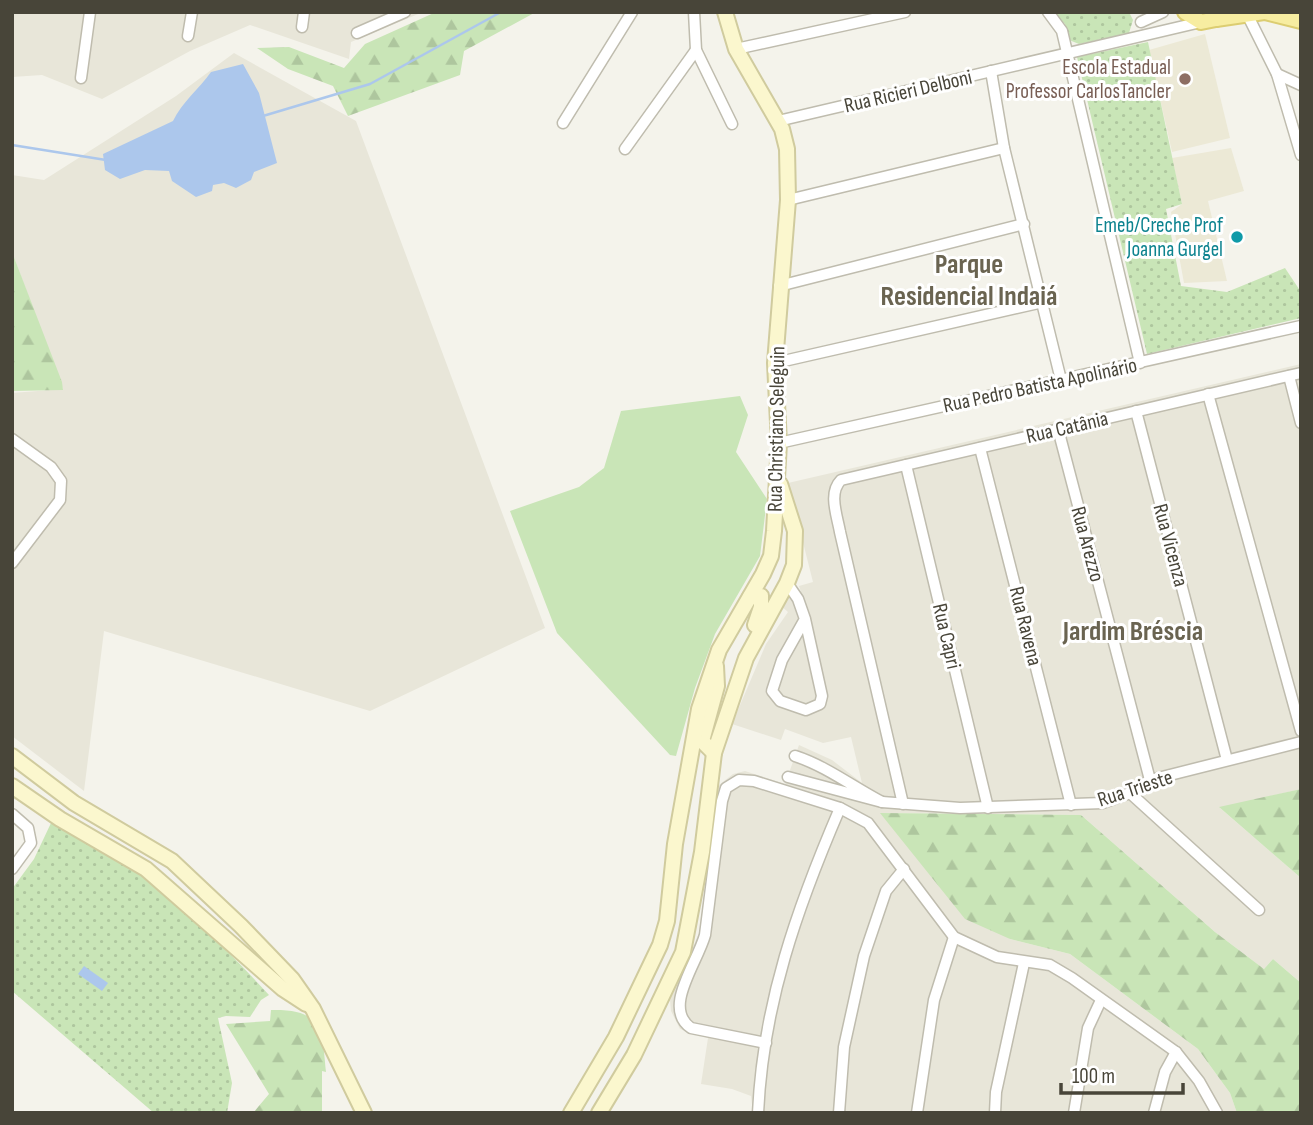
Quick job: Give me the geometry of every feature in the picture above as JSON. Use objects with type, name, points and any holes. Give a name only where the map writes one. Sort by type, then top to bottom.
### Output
[{"type":"main road","name":"Rua Christiano Seleguin","points":[[571,1113],[598,1071],[630,1010],[667,921],[675,844],[695,727],[715,661],[771,555],[778,479],[775,363],[779,286],[788,200],[787,149],[778,121],[736,49],[725,12]]},
{"type":"main road","points":[[1185,12],[1201,22],[1220,16],[1265,12],[1301,21]]},
{"type":"main road","points":[[599,1113],[634,1055],[683,952],[691,920],[715,753],[756,636],[787,583],[793,565],[796,539],[792,516],[778,479]]},
{"type":"main road","points":[[750,597],[761,596],[762,601],[754,629],[756,636]]},
{"type":"main road","points":[[715,661],[717,686],[702,741],[715,753]]},
{"type":"main road","points":[[12,756],[75,803],[172,861],[292,979],[313,1009],[363,1113]]},
{"type":"main road","points":[[12,786],[60,819],[146,869],[283,989],[313,1009]]},
{"type":"main road","points":[[644,980],[661,1000]]},
{"type":"main road","points":[[630,1010],[632,1021],[624,1037],[628,1052],[634,1055]]},
{"type":"street","points":[[81,78],[90,12]]},
{"type":"street","points":[[188,36],[192,12]]},
{"type":"street","points":[[302,27],[304,12]]},
{"type":"street","points":[[357,33],[390,15],[405,12]]},
{"type":"street","points":[[563,122],[632,12]]},
{"type":"street","points":[[694,12],[696,50],[732,124]]},
{"type":"street","points":[[736,49],[905,12]]},
{"type":"street","points":[[1048,12],[1062,31],[1140,363]]},
{"type":"street","points":[[1138,35],[1138,17],[1163,12]]},
{"type":"street","points":[[1246,13],[1277,74],[1301,155]]},
{"type":"street","name":"Rua Ricieri Delboni","points":[[778,121],[1201,22]]},
{"type":"street","points":[[625,149],[696,50]]},
{"type":"street","points":[[990,71],[1004,148],[1061,380]]},
{"type":"street","points":[[1277,74],[1301,85]]},
{"type":"street","points":[[788,200],[1004,148]]},
{"type":"street","points":[[779,286],[1024,224]]},
{"type":"street","points":[[775,363],[1043,302]]},
{"type":"street","name":"Rua Pedro Batista Apolinário","points":[[779,443],[1301,326]]},
{"type":"street","name":"Rua Catânia","points":[[903,804],[840,532],[834,499],[835,486],[841,480],[1301,373]]},
{"type":"street","points":[[1289,376],[1301,423]]},
{"type":"street","points":[[1208,394],[1301,731]]},
{"type":"street","name":"Rua Vicenza","points":[[1136,411],[1227,760]]},
{"type":"street","name":"Rua Arezzo","points":[[1058,429],[1150,780]]},
{"type":"street","points":[[12,439],[51,467],[61,481],[60,500],[12,563]]},
{"type":"street","name":"Rua Ravena","points":[[980,447],[1071,805]]},
{"type":"street","name":"Rua Capri","points":[[906,465],[988,808]]},
{"type":"street","points":[[787,583],[798,598],[805,619],[822,696],[814,709],[806,710],[780,701],[772,691],[790,646],[805,619]]},
{"type":"street","points":[[790,646],[810,641]]},
{"type":"street","name":"Rua Trieste","points":[[788,777],[882,802],[903,804],[988,808],[1104,803],[1130,793],[1150,780],[1301,743]]},
{"type":"street","name":"Rua Trieste","points":[[795,756],[819,764],[844,782],[882,802]]},
{"type":"street","points":[[766,1043],[691,1028],[683,1022],[678,1013],[678,1003],[699,957],[705,935],[722,801],[726,788],[739,780],[754,781],[840,808],[868,823],[954,937],[997,957],[1050,965],[1176,1052],[1199,1081],[1217,1113]]},
{"type":"street","points":[[1130,793],[1259,911]]},
{"type":"street","points":[[758,1113],[771,1000],[789,938],[840,808]]},
{"type":"street","points":[[12,814],[28,828],[31,843],[12,869]]},
{"type":"street","points":[[839,1113],[844,1047],[864,956],[886,891],[904,869]]},
{"type":"street","points":[[917,1113],[934,1000],[954,937]]},
{"type":"street","points":[[995,1113],[998,1080],[1024,963]]},
{"type":"street","points":[[1074,1113],[1088,1028],[1101,1000]]},
{"type":"street","points":[[1154,1113],[1166,1072],[1176,1052]]},
{"type":"shaded area","points":[[12,12],[423,12],[351,42],[349,59],[250,25],[190,51],[102,99],[42,75],[12,77]]},
{"type":"shaded area","name":"Escola Estadual Professor CarlosTancler","points":[[1205,34],[1230,138],[1172,152],[1149,50]]},
{"type":"shaded area","points":[[234,53],[356,121],[545,628],[370,711],[104,631],[84,791],[12,736],[12,393],[63,389],[12,252],[12,175],[44,180],[176,96]]},
{"type":"shaded area","points":[[1231,148],[1244,191],[1208,201],[1227,281],[1184,283],[1171,212],[1182,204],[1172,158]]},
{"type":"shaded area","name":"Jardim Bréscia","points":[[1301,364],[1301,789],[1220,808],[1301,878],[1301,983],[1273,959],[1264,969],[1215,932],[1081,815],[881,813],[1010,939],[1070,954],[1198,1049],[1230,1093],[1237,1113],[753,1113],[751,1096],[732,1089],[701,1084],[708,1038],[680,1029],[671,1011],[670,1000],[699,933],[719,785],[733,774],[745,771],[785,784],[799,745],[832,760],[862,783],[851,737],[823,743],[785,729],[781,740],[732,724],[766,644],[788,612],[780,605],[787,596],[798,598],[802,595],[799,586],[813,582],[788,483]]},
{"type":"green space","points":[[436,12],[536,12],[464,51],[460,75],[348,116],[333,86],[288,69],[257,48],[289,47],[344,68],[365,44]]},
{"type":"green space","points":[[1053,12],[1129,12],[1133,20],[1129,33],[1079,44],[1069,40],[1065,24]]},
{"type":"green space","points":[[1148,42],[1182,204],[1166,209],[1181,286],[1227,292],[1285,268],[1301,292],[1301,318],[1147,354],[1077,57]]},
{"type":"green space","points":[[12,252],[62,382],[63,390],[12,391]]},
{"type":"green space","points":[[740,396],[748,415],[736,452],[767,499],[760,556],[715,634],[695,688],[676,756],[670,755],[557,633],[510,511],[579,487],[604,468],[621,411]]},
{"type":"green space","points":[[1301,789],[1301,878],[1219,807]]},
{"type":"green space","points":[[880,813],[1081,815],[1215,932],[1264,969],[1273,959],[1301,983],[1301,1113],[1237,1113],[1230,1093],[1198,1049],[1070,954],[1010,939],[965,919]]},
{"type":"green space","points":[[51,823],[118,858],[159,887],[198,922],[269,995],[261,1000],[250,1017],[218,1018],[232,1083],[227,1113],[154,1113],[12,991],[12,889],[34,859]]},
{"type":"green space","points":[[271,1010],[301,1013],[316,1024],[323,1044],[326,1072],[322,1071],[322,1113],[253,1113],[269,1094],[226,1024],[270,1021]]},
{"type":"water","points":[[243,64],[259,93],[277,163],[254,172],[251,180],[236,188],[224,183],[213,185],[212,191],[196,197],[172,181],[169,171],[145,170],[120,179],[105,170],[103,154],[173,121],[211,72]]},
{"type":"water","points":[[84,966],[108,983],[102,991],[78,974]]},
{"type":"waterway","points":[[263,116],[370,84],[501,12]]},
{"type":"waterway","points":[[12,145],[106,160]]},
{"type":"place","name":"Escola Estadual Professor CarlosTancler","points":[[1185,79]]},
{"type":"place","name":"Emeb/Creche Prof Joanna Gurgel","points":[[1237,237]]},
{"type":"district","name":"Parque Residencial Indaiá","points":[[969,279]]},
{"type":"district","name":"Jardim Bréscia","points":[[1133,630]]}]
